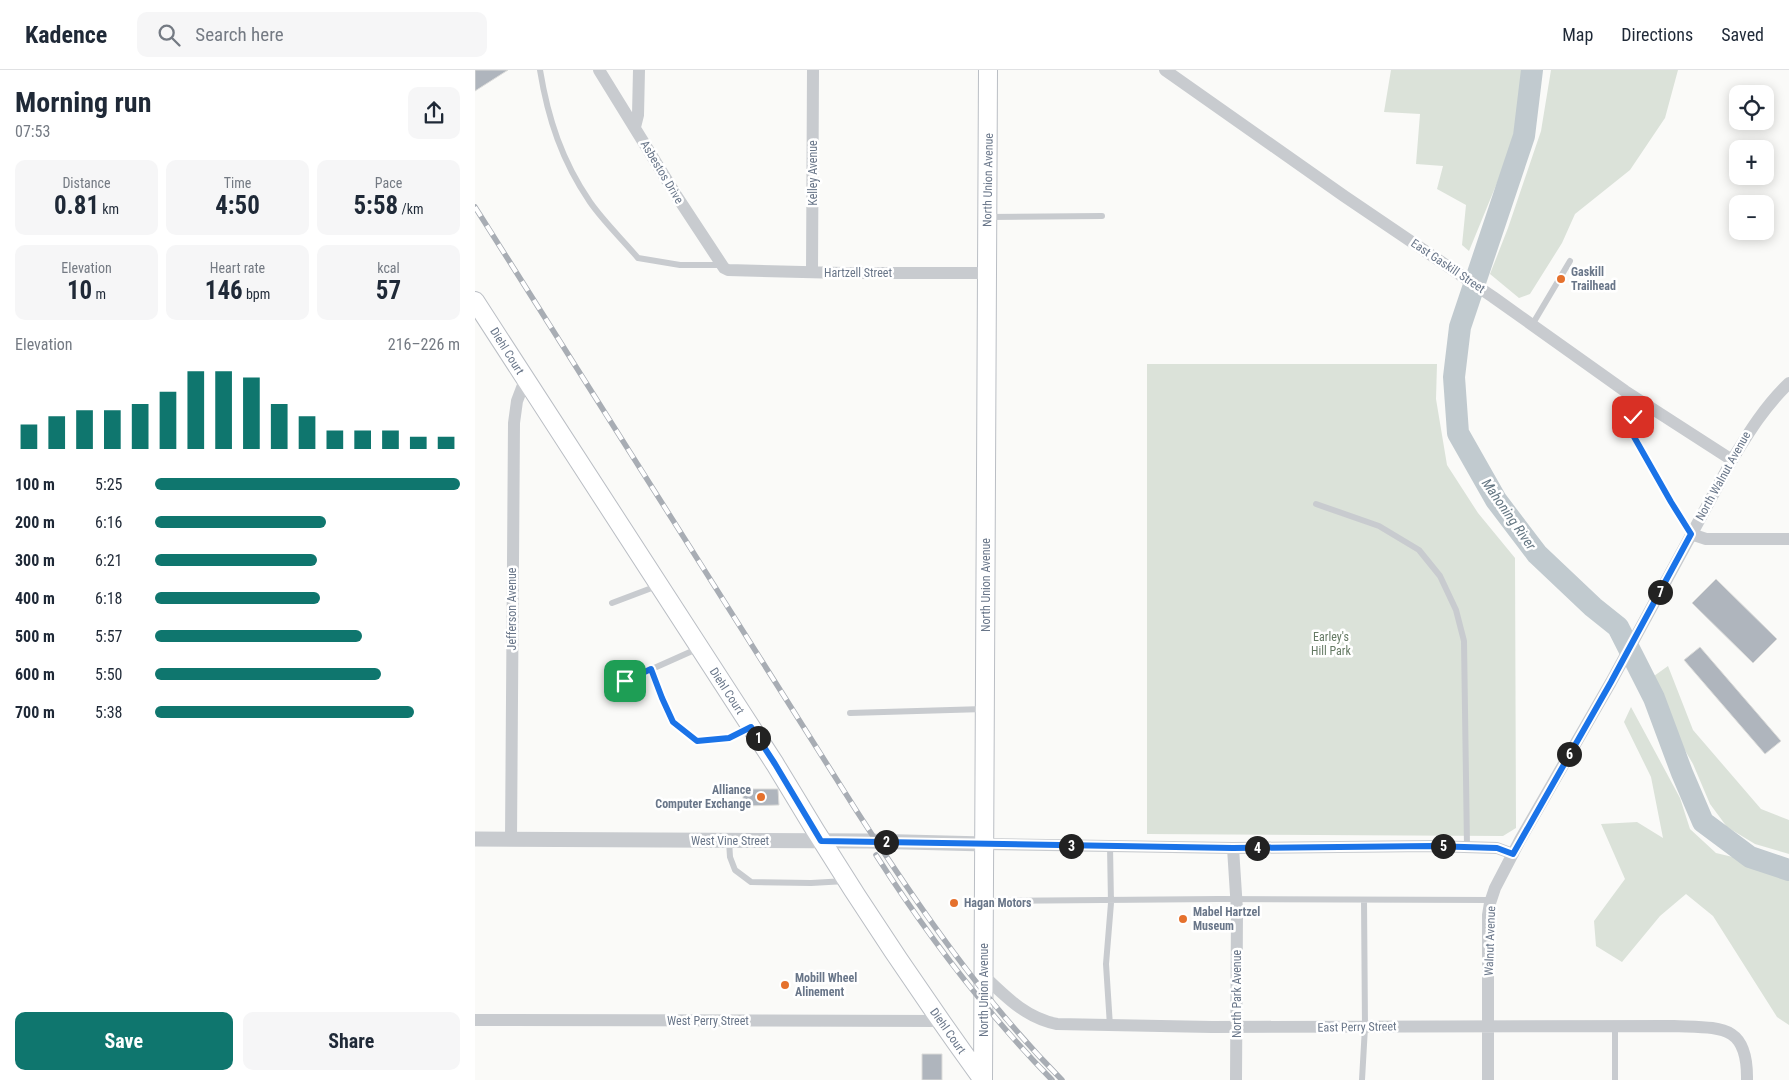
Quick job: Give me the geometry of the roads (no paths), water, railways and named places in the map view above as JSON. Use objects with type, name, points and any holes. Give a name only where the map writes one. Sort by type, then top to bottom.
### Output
[{"type":"main road","name":"North Union Avenue","points":[[983,1080],[988,70]]},
{"type":"main road","name":"Diehl Court","points":[[475,301],[775,764],[847,881],[912,980],[983,1080]]},
{"type":"street","name":"Asbestos Drive","points":[[599,70],[676,195],[726,268]]},
{"type":"street","points":[[635,127],[638,115],[639,70]]},
{"type":"street","name":"East Gaskill Street","points":[[1165,70],[1648,406],[1732,460]]},
{"type":"street","name":"Kelley Avenue","points":[[812,272],[813,72]]},
{"type":"street","name":"Hartzell Street","points":[[726,268],[812,272],[987,273]]},
{"type":"street","name":"Jefferson Avenue","points":[[511,839],[514,424],[517,401],[525,380]]},
{"type":"street","name":"North Walnut Avenue","points":[[1611,682],[1732,460],[1755,422],[1789,383]]},
{"type":"street","points":[[1691,534],[1706,540],[1789,540]]},
{"type":"street","name":"Walnut Avenue","points":[[1488,1080],[1488,915],[1491,900],[1495,888],[1513,854],[1611,682]]},
{"type":"street","name":"West Vine Street","points":[[475,839],[985,844]]},
{"type":"street","points":[[985,844],[1233,848],[1467,847],[1497,848],[1513,854]]},
{"type":"street","name":"North Park Avenue","points":[[1233,848],[1237,900],[1236,1080]]},
{"type":"street","name":"East Perry Street","points":[[984,976],[1019,1007],[1038,1019],[1057,1024],[1236,1027],[1674,1026],[1725,1030],[1738,1038],[1741,1043],[1747,1060],[1747,1080]]},
{"type":"street","name":"West Perry Street","points":[[475,1020],[941,1021]]},
{"type":"lane","points":[[540,70],[546,102],[562,152],[590,202],[638,258],[726,268]]},
{"type":"lane","points":[[988,217],[1102,216]]},
{"type":"lane","points":[[1532,326],[1570,261]]},
{"type":"lane","points":[[1648,406],[1633,417],[1629,428],[1691,534]]},
{"type":"lane","points":[[1316,504],[1379,526],[1419,550],[1440,576],[1456,610],[1464,642],[1467,847]]},
{"type":"lane","points":[[611,603],[658,585]]},
{"type":"lane","points":[[625,681],[699,648]]},
{"type":"lane","points":[[651,669],[673,722],[697,741],[729,738],[751,727]]},
{"type":"lane","points":[[850,713],[985,709]]},
{"type":"lane","points":[[729,841],[730,857],[735,870],[751,882],[811,883],[847,881]]},
{"type":"lane","points":[[1110,846],[1111,900],[1106,964],[1110,1026]]},
{"type":"lane","points":[[1362,1080],[1365,1027],[1364,900]]},
{"type":"lane","points":[[984,901],[1491,900]]},
{"type":"lane","points":[[1615,1026],[1615,1080]]},
{"type":"waterway","name":"Mahoning River","points":[[1532,70],[1524,136],[1460,327],[1454,377],[1458,433],[1496,500],[1537,554],[1593,607],[1618,627],[1654,698],[1682,773],[1703,822],[1750,857],[1789,870]]},
{"type":"railway","points":[[475,207],[856,810],[903,881],[952,951],[978,984],[1062,1080]]},
{"type":"railway","points":[[876,855],[895,885],[958,972],[1003,1027],[1052,1080]]},
{"type":"place","name":"Gaskill Trailhead","points":[[1561,279]]},
{"type":"place","name":"Alliance Computer Exchange","points":[[761,797]]},
{"type":"place","name":"Hagan Motors","points":[[954,903]]},
{"type":"place","name":"Mabel Hartzel Museum","points":[[1183,919]]},
{"type":"place","name":"Mobill Wheel Alinement","points":[[785,985]]},
{"type":"park label","name":"Earley's Hill Park","points":[[1331,644]]}]
